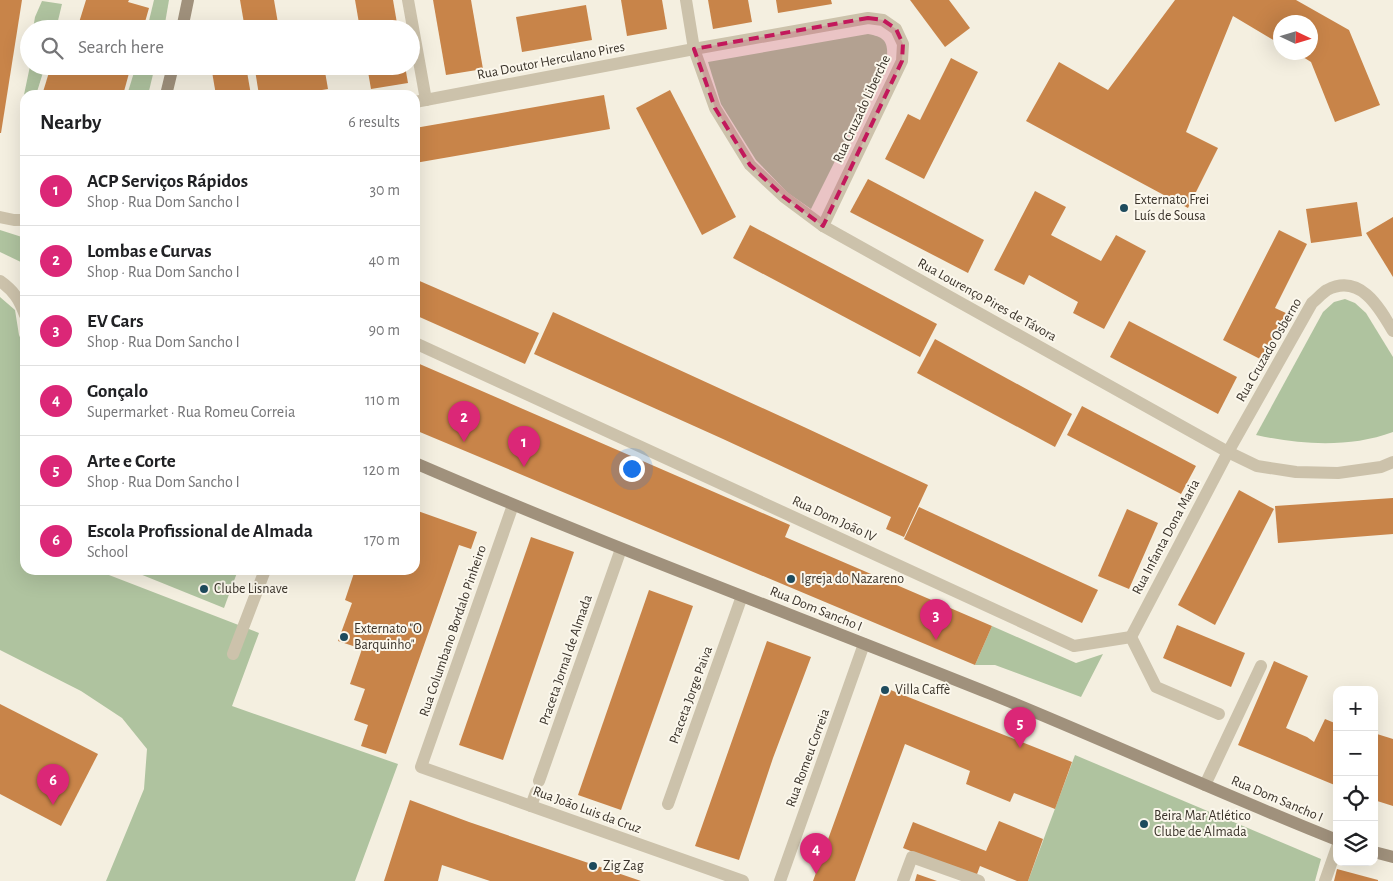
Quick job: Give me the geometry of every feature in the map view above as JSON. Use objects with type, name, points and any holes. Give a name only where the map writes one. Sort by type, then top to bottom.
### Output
[{"type":"main road","points":[[184,20],[188,0]]},
{"type":"main road","points":[[167,90],[171,75]]},
{"type":"main road","name":"Rua Dom Sancho I","points":[[420,465],[621,549],[1072,727],[1333,838]]},
{"type":"main road","points":[[1378,853],[1393,857]]},
{"type":"street","points":[[408,0],[411,20]]},
{"type":"street","name":"Rua Lourenço Pires de Távora","points":[[686,0],[694,49],[715,108],[750,165],[784,197],[823,226],[1228,452],[1257,466],[1296,472],[1338,473],[1381,467],[1393,462]]},
{"type":"street","name":"Rua Cruzado Liberche","points":[[694,49],[868,18],[883,20],[896,29],[904,44],[902,61],[823,226]]},
{"type":"street","name":"Rua Doutor Herculano Pires","points":[[421,101],[694,49]]},
{"type":"street","points":[[418,75],[420,90]]},
{"type":"street","points":[[0,217],[20,220]]},
{"type":"street","points":[[0,281],[10,288],[20,302]]},
{"type":"street","name":"Rua Cruzado Osberno","points":[[1228,452],[1312,303],[1327,290],[1345,285],[1363,290],[1376,304],[1393,331]]},
{"type":"street","name":"Rua Dom João IV","points":[[420,345],[1074,646],[1131,636]]},
{"type":"street","name":"Rua Infanta Dona Maria","points":[[1131,636],[1228,452]]},
{"type":"street","name":"Rua Columbano Bordalo Pinheiro","points":[[421,767],[513,505]]},
{"type":"street","name":"Praceta Jornal de Almada","points":[[531,806],[621,549]]},
{"type":"street","points":[[233,654],[263,575]]},
{"type":"street","name":"Praceta Jorge Paiva","points":[[668,804],[742,596]]},
{"type":"street","points":[[1131,636],[1156,687],[1219,714]]},
{"type":"street","name":"Rua Romeu Correia","points":[[780,881],[864,644]]},
{"type":"street","points":[[1205,785],[1261,666]]},
{"type":"street","name":"Rua João Luis da Cruz","points":[[421,767],[743,881]]},
{"type":"street","points":[[903,881],[912,857],[979,881]]},
{"type":"street","points":[[1325,881],[1333,858]]},
{"type":"highlighted area","points":[[868,18],[883,20],[896,29],[903,44],[902,61],[823,226],[784,197],[750,165],[715,108],[694,49]]},
{"type":"green space","points":[[154,0],[169,0],[166,20],[149,20]]},
{"type":"green space","points":[[42,1],[62,4],[58,20],[34,20]]},
{"type":"green space","points":[[868,34],[881,38],[886,43],[887,57],[811,209],[788,193],[756,160],[721,104],[708,62]]},
{"type":"green space","points":[[28,75],[42,75],[38,90],[25,90]]},
{"type":"green space","points":[[133,75],[153,75],[149,90],[129,90]]},
{"type":"green space","points":[[0,230],[20,236],[20,262],[0,252]]},
{"type":"green space","points":[[0,297],[15,310],[20,337],[20,575],[109,575],[259,633],[232,706],[398,764],[355,881],[106,881],[144,789],[147,749],[122,718],[81,691],[0,650]]},
{"type":"green space","points":[[1345,299],[1355,303],[1366,313],[1393,357],[1393,432],[1360,441],[1342,443],[1308,443],[1256,435],[1323,312],[1334,302]]},
{"type":"green space","name":"Clube Lisnave","points":[[142,575],[236,575],[224,608]]},
{"type":"green space","points":[[992,626],[1076,663],[1103,654],[1081,697],[995,665],[975,665]]},
{"type":"green space","name":"Beira Mar Atlético Clube de Almada","points":[[1075,755],[1321,859],[1315,881],[1028,881]]},
{"type":"building","points":[[0,0],[22,0],[1,133],[0,133]]},
{"type":"building","points":[[86,0],[129,0],[128,2],[149,8],[146,20],[80,20]]},
{"type":"building","points":[[240,0],[274,0],[277,20],[243,20]]},
{"type":"building","points":[[355,0],[393,0],[396,20],[358,20]]},
{"type":"building","points":[[433,0],[471,0],[483,69],[446,75]]},
{"type":"building","points":[[621,0],[662,0],[667,29],[627,36]]},
{"type":"building","points":[[708,0],[748,0],[752,22],[713,29]]},
{"type":"building","points":[[776,0],[831,0],[832,4],[778,13]]},
{"type":"building","points":[[910,0],[949,0],[970,28],[945,47]]},
{"type":"building","points":[[1175,0],[1296,0],[1349,30],[1380,105],[1335,122],[1311,62],[1308,60],[1318,60],[1318,15],[1273,15],[1273,40],[1233,16],[1186,132],[1218,148],[1188,208],[1026,121],[1059,62],[1108,90]]},
{"type":"building","points":[[586,5],[592,40],[522,52],[516,17]]},
{"type":"building","points":[[951,58],[978,72],[924,179],[885,159],[908,114],[920,120]]},
{"type":"building","points":[[48,75],[129,75],[124,90],[44,90]]},
{"type":"building","points":[[213,75],[248,75],[250,90],[215,90]]},
{"type":"building","points":[[256,75],[326,75],[328,89],[322,90],[258,90]]},
{"type":"building","points":[[369,75],[407,75],[408,83],[371,89]]},
{"type":"building","points":[[670,90],[736,217],[702,235],[636,108]]},
{"type":"building","points":[[604,95],[610,129],[420,162],[420,127]]},
{"type":"building","points":[[868,179],[984,240],[968,273],[850,212]]},
{"type":"building","points":[[1035,191],[1066,207],[1051,235],[1101,261],[1116,235],[1146,251],[1104,329],[1073,313],[1078,302],[1029,275],[1024,285],[994,270]]},
{"type":"building","points":[[1357,202],[1362,236],[1311,243],[1306,209]]},
{"type":"building","points":[[1393,217],[1393,277],[1366,233]]},
{"type":"building","points":[[750,225],[937,324],[920,357],[733,258]]},
{"type":"building","points":[[1279,230],[1307,244],[1275,308],[1286,313],[1262,360],[1223,340]]},
{"type":"building","points":[[420,281],[539,333],[525,364],[420,317]]},
{"type":"building","points":[[553,312],[928,485],[904,537],[886,529],[891,517],[534,354]]},
{"type":"building","points":[[1129,321],[1237,377],[1218,414],[1110,357]]},
{"type":"building","points":[[935,339],[1072,414],[1055,447],[917,373]]},
{"type":"building","points":[[420,364],[790,525],[785,537],[992,626],[975,665],[420,432]]},
{"type":"building","points":[[1082,406],[1196,466],[1181,494],[1067,435]]},
{"type":"building","points":[[1239,490],[1274,509],[1215,625],[1178,605]]},
{"type":"building","points":[[1393,498],[1393,534],[1278,543],[1275,506]]},
{"type":"building","points":[[919,507],[1098,590],[1082,623],[904,539]]},
{"type":"building","points":[[1127,509],[1158,523],[1129,589],[1098,576]]},
{"type":"building","points":[[420,512],[477,532],[471,549],[459,545],[386,754],[361,746],[368,725],[354,720],[365,689],[350,684],[362,649],[338,641],[352,603],[345,600],[353,575],[420,575]]},
{"type":"building","points":[[531,537],[574,552],[503,760],[459,745]]},
{"type":"building","points":[[649,590],[693,606],[621,810],[578,795]]},
{"type":"building","points":[[1177,625],[1245,653],[1231,687],[1163,658]]},
{"type":"building","points":[[767,641],[811,657],[773,758],[739,860],[695,846]]},
{"type":"building","points":[[1274,661],[1308,676],[1286,728],[1314,742],[1325,719],[1333,722],[1333,784],[1238,745]]},
{"type":"building","points":[[883,687],[1072,762],[1055,809],[1014,793],[1010,802],[966,784],[970,771],[905,744],[855,881],[813,881]]},
{"type":"building","points":[[0,704],[98,754],[61,826],[0,794]]},
{"type":"building","points":[[1378,734],[1393,739],[1393,806],[1378,801]]},
{"type":"building","points":[[410,800],[641,881],[490,881],[442,865],[438,881],[384,881]]},
{"type":"building","points":[[999,821],[1043,839],[1028,881],[1017,881],[980,866],[976,877],[903,848],[913,822],[986,851]]},
{"type":"building","points":[[1337,869],[1378,880],[1378,881],[1334,881]]},
{"type":"building","points":[[917,874],[937,881],[915,881]]},
{"type":"place","name":"Externato Frei Luís de Sousa","points":[[1124,208]]},
{"type":"place","name":"Lombas e Curvas","points":[[464,442]]},
{"type":"place","name":"ACP Serviços Rápidos","points":[[524,467]]},
{"type":"place","name":"Igreja do Nazareno","points":[[791,579]]},
{"type":"place","name":"Clube Lisnave","points":[[204,589]]},
{"type":"place","name":"Externato \"O Barquinho\"","points":[[344,637]]},
{"type":"place","name":"EV Cars","points":[[936,640]]},
{"type":"place","name":"Villa Caffè","points":[[885,690]]},
{"type":"place","name":"Arte e Corte","points":[[1020,748]]},
{"type":"place","name":"Escola Profissional de Almada","points":[[53,805]]},
{"type":"place","name":"Beira Mar Atlético Clube de Almada","points":[[1144,824]]},
{"type":"place","name":"Zig Zag","points":[[593,866]]},
{"type":"place","name":"Gonçalo","points":[[816,874]]}]
